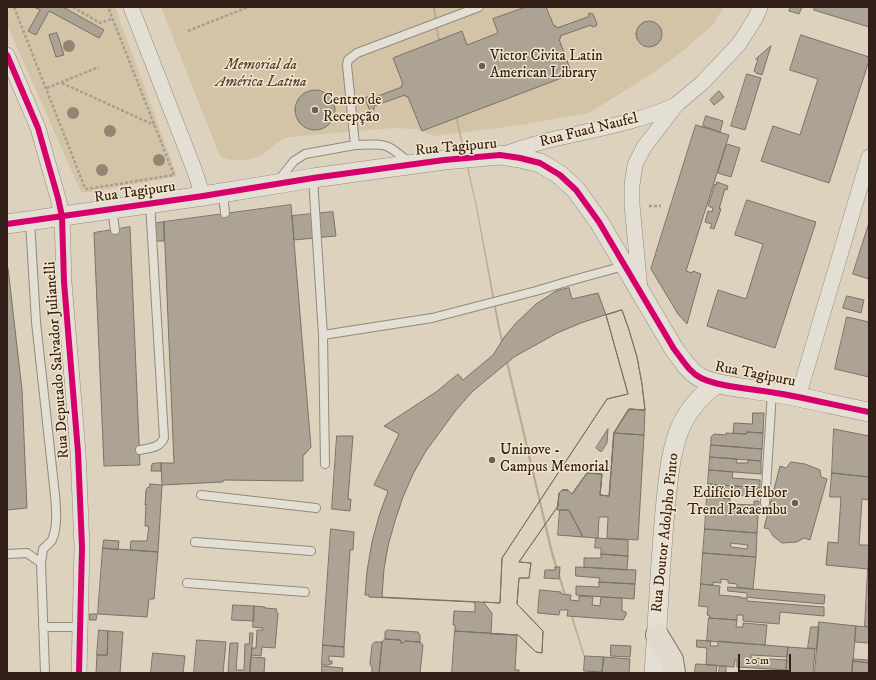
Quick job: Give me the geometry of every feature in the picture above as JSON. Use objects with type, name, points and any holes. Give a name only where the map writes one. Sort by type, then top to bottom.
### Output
[{"type":"main road","points":[[657,635],[672,660],[674,673]]},
{"type":"street","points":[[130,7],[194,169],[203,196]]},
{"type":"street","name":"Rua Fuad Naufel","points":[[641,294],[632,205],[632,185],[635,165],[644,147],[677,104],[702,83],[739,44],[756,17],[760,7]]},
{"type":"street","name":"Rua Deputado Salvador Julianelli","points":[[7,55],[38,128],[62,216],[64,282],[78,452],[82,547],[79,673]]},
{"type":"street","name":"Rua Fuad Naufel","points":[[500,155],[554,139],[630,122],[657,114],[677,104]]},
{"type":"street","name":"Rua Tagipuru","points":[[7,224],[223,193],[313,178],[478,156],[500,155],[520,158],[540,163],[560,175],[576,190],[599,222],[674,349],[688,368],[702,378],[717,383],[772,392],[869,412]]},
{"type":"street","points":[[798,397],[869,157]]},
{"type":"street","name":"Rua Doutor Adolpho Pinto","points":[[654,673],[661,562],[671,463],[682,422],[692,406],[717,383]]},
{"type":"lane","points":[[355,145],[347,65],[348,60],[357,53],[479,7]]},
{"type":"lane","points":[[275,185],[294,161],[304,154],[355,145],[382,144],[394,149],[411,165]]},
{"type":"lane","points":[[313,178],[323,335],[325,464]]},
{"type":"lane","points":[[223,193],[225,213]]},
{"type":"lane","points":[[140,450],[158,446],[164,438],[150,203]]},
{"type":"lane","points":[[112,209],[115,230]]},
{"type":"lane","points":[[30,221],[36,322],[56,495],[56,517],[53,537],[51,541],[42,549],[40,563],[45,673]]},
{"type":"lane","points":[[323,335],[432,318],[624,266]]},
{"type":"lane","points":[[765,503],[772,392]]},
{"type":"lane","points":[[201,495],[316,508]]},
{"type":"lane","points":[[195,542],[311,551]]},
{"type":"lane","points":[[7,554],[27,553],[40,563]]},
{"type":"lane","points":[[187,583],[305,592]]},
{"type":"lane","points":[[43,627],[79,627]]},
{"type":"path","points":[[14,7],[87,190],[174,175],[108,7]]},
{"type":"path","points":[[73,7],[100,23],[112,19]]},
{"type":"path","points":[[188,31],[248,7]]},
{"type":"path","points":[[47,88],[99,67]]},
{"type":"path","points":[[62,83],[154,125]]},
{"type":"green space","points":[[7,7],[115,7],[177,176],[93,192],[81,192],[7,25]]},
{"type":"green space","name":"Memorial da América Latina","points":[[161,7],[724,7],[712,26],[684,50],[653,73],[589,113],[521,125],[434,136],[417,129],[393,128],[290,137],[280,141],[256,158],[232,160],[221,157],[219,154]]},
{"type":"shaded area","points":[[433,7],[435,7],[439,35],[477,207],[500,328],[553,552],[590,673],[551,554],[498,328],[476,207],[437,36]]},
{"type":"building","points":[[34,7],[63,7],[104,30],[99,38],[49,11],[36,35],[28,31],[40,10]]},
{"type":"building","name":"Victor Civita Latin American Library","points":[[526,7],[546,7],[554,26],[557,28],[588,17],[589,13],[593,14],[597,24],[596,26],[592,27],[591,25],[560,36],[561,38],[559,39],[572,74],[422,131],[408,97],[405,95],[374,106],[374,110],[370,111],[365,99],[366,97],[370,97],[370,99],[402,87],[401,85],[403,84],[393,58],[462,31],[467,45],[498,33],[493,19]]},
{"type":"building","points":[[791,7],[802,7],[799,14],[789,11]]},
{"type":"building","points":[[815,7],[869,7],[869,27],[814,10]]},
{"type":"building","points":[[649,21],[658,25],[662,34],[658,43],[649,47],[640,43],[636,34],[640,25]]},
{"type":"building","points":[[57,33],[64,55],[56,57],[49,35]]},
{"type":"building","points":[[801,35],[869,57],[869,61],[829,183],[761,161],[773,126],[800,135],[818,79],[790,70]]},
{"type":"building","points":[[771,46],[762,75],[756,73],[754,71],[758,59],[756,59]]},
{"type":"building","points":[[747,74],[761,78],[745,130],[731,126]]},
{"type":"building","name":"Centro de Recepção","points":[[319,90],[326,93],[332,99],[335,110],[334,118],[326,127],[319,130],[311,130],[304,127],[296,118],[295,106],[298,99],[307,91]]},
{"type":"building","points":[[719,91],[724,97],[714,105],[710,100]]},
{"type":"building","points":[[706,116],[723,121],[720,132],[703,126]]},
{"type":"building","points":[[696,125],[729,135],[686,271],[692,273],[693,271],[701,274],[687,324],[678,314],[651,269]]},
{"type":"building","points":[[727,144],[740,148],[731,177],[718,173]]},
{"type":"building","points":[[717,182],[728,186],[727,190],[725,189],[719,209],[721,209],[714,229],[710,228],[712,224],[705,222],[708,211],[712,212],[713,208],[708,206]]},
{"type":"building","points":[[747,200],[816,222],[775,348],[707,326],[718,290],[746,299],[763,244],[735,235]]},
{"type":"building","points":[[291,205],[311,447],[303,455],[303,481],[223,480],[223,482],[162,485],[161,463],[174,463],[164,222]]},
{"type":"building","points":[[333,212],[336,236],[294,240],[292,216]]},
{"type":"building","points":[[164,222],[164,241],[154,241],[153,224]]},
{"type":"building","points":[[869,223],[869,279],[853,274]]},
{"type":"building","points":[[130,227],[140,465],[104,466],[94,233]]},
{"type":"building","points":[[7,268],[22,390],[27,508],[7,510]]},
{"type":"building","name":"Uninove - Campus Memorial","points":[[569,288],[572,299],[598,293],[606,315],[622,310],[637,357],[645,410],[629,409],[614,433],[609,496],[600,495],[602,474],[587,473],[572,494],[568,490],[562,490],[559,493],[558,506],[519,562],[531,563],[529,578],[519,578],[517,604],[543,631],[542,653],[536,652],[517,634],[455,631],[455,625],[453,625],[454,611],[475,612],[475,604],[473,602],[369,597],[369,595],[365,595],[372,542],[388,491],[374,485],[399,434],[384,426],[436,392],[458,374],[463,380],[493,355],[505,336],[536,304],[556,291]]},
{"type":"building","points":[[847,296],[864,300],[861,313],[843,308]]},
{"type":"building","points":[[622,310],[637,357],[645,410],[629,409],[614,433],[609,496],[600,495],[602,474],[587,473],[572,494],[568,490],[562,490],[559,493],[558,506],[519,562],[531,563],[529,578],[519,578],[517,604],[543,631],[542,653],[536,652],[517,634],[491,634],[492,613],[483,602],[500,603],[502,558],[607,399],[628,394],[606,315]],"holes":[[[608,429],[607,443],[601,452],[596,448]]]},
{"type":"building","points":[[606,315],[628,394],[607,399],[502,558],[500,603],[382,597],[384,569],[388,546],[403,497],[413,474],[426,451],[456,410],[473,391],[514,357],[557,333]]},
{"type":"building","points":[[847,317],[869,322],[869,377],[835,369]]},
{"type":"building","points":[[629,409],[645,410],[644,435],[614,433]]},
{"type":"building","points":[[753,413],[764,413],[763,433],[733,433],[734,423],[752,424]]},
{"type":"building","points":[[834,429],[869,436],[869,477],[832,473]]},
{"type":"building","points":[[747,432],[763,433],[762,449],[711,445],[711,437],[714,434],[746,434]]},
{"type":"building","points":[[614,433],[644,435],[638,540],[607,538],[608,517],[599,517],[598,538],[583,537],[569,510],[557,510],[559,493],[562,490],[568,490],[572,494],[587,473],[602,474],[600,495],[609,496]]},
{"type":"building","points":[[337,436],[353,436],[348,499],[351,499],[350,511],[332,509]]},
{"type":"building","points":[[711,445],[762,449],[761,461],[710,457]]},
{"type":"building","points":[[710,457],[737,459],[736,463],[748,463],[748,460],[761,461],[761,474],[709,470]]},
{"type":"building","name":"Edifício Helbor Trend Pacaembu","points":[[791,462],[805,464],[820,470],[821,477],[827,479],[810,540],[804,538],[797,542],[782,543],[773,536],[769,529],[764,528],[780,466],[786,468]]},
{"type":"building","points":[[161,463],[161,471],[151,471],[152,464]]},
{"type":"building","points":[[709,470],[733,472],[732,478],[760,480],[760,488],[708,484]]},
{"type":"building","points":[[832,473],[869,477],[869,500],[862,499],[859,545],[869,545],[868,569],[826,565],[828,542],[838,543],[841,497],[830,497]]},
{"type":"building","points":[[150,484],[162,485],[158,552],[130,550],[131,541],[147,541],[149,526],[145,526],[146,504],[145,505],[146,490],[150,487]]},
{"type":"building","points":[[708,484],[760,488],[759,498],[730,494],[730,499],[707,497]]},
{"type":"building","points":[[707,497],[730,499],[730,504],[754,505],[754,501],[759,501],[758,515],[706,511]]},
{"type":"building","points":[[560,510],[569,510],[583,537],[558,535]]},
{"type":"building","points":[[706,511],[758,515],[757,533],[705,529]]},
{"type":"building","points":[[331,529],[354,532],[353,550],[350,550],[344,647],[323,645]]},
{"type":"building","points":[[705,529],[757,533],[756,557],[703,553]],"holes":[[[731,543],[748,545],[747,549],[731,547]]]},
{"type":"building","points":[[596,538],[628,540],[628,556],[601,554],[601,548],[595,548]]},
{"type":"building","points":[[104,540],[119,541],[118,550],[103,548]]},
{"type":"building","points":[[103,548],[158,552],[154,599],[149,599],[147,617],[98,614]]},
{"type":"building","points":[[703,553],[756,557],[753,589],[737,587],[737,584],[728,583],[728,580],[721,579],[721,583],[713,582],[713,585],[701,584]]},
{"type":"building","points":[[601,554],[628,556],[627,570],[584,567],[584,558],[601,558]]},
{"type":"building","points":[[555,567],[560,567],[559,579],[544,578],[545,570],[555,570]]},
{"type":"building","points":[[576,567],[636,570],[635,584],[599,582],[600,578],[576,576]]},
{"type":"building","points":[[869,569],[869,627],[865,626]]},
{"type":"building","points":[[599,582],[635,584],[634,599],[576,595],[576,586],[599,587]]},
{"type":"building","points":[[701,584],[720,586],[719,595],[747,598],[747,601],[824,607],[824,616],[780,612],[779,624],[743,621],[743,615],[737,615],[737,620],[709,618],[710,616],[707,615],[708,607],[699,606]]},
{"type":"building","points":[[728,587],[825,595],[824,604],[747,597],[747,593],[728,591]]},
{"type":"building","points":[[540,590],[561,592],[561,594],[571,595],[570,600],[579,601],[579,596],[593,597],[592,605],[600,606],[601,597],[622,598],[622,611],[626,612],[626,615],[623,620],[567,616],[568,610],[560,610],[559,615],[538,613]]},
{"type":"building","points":[[233,605],[254,606],[254,621],[232,620]]},
{"type":"building","points":[[254,606],[277,609],[278,614],[275,648],[262,647],[261,656],[251,655],[252,648],[256,648],[257,630],[263,630],[263,628],[253,627]]},
{"type":"building","points":[[90,614],[97,614],[96,620],[90,620]]},
{"type":"building","points":[[709,618],[737,620],[736,627],[743,627],[743,623],[767,625],[765,645],[707,641]]},
{"type":"building","points":[[819,622],[856,626],[852,673],[815,673]]},
{"type":"building","points":[[856,626],[869,627],[869,643],[855,642]]},
{"type":"building","points":[[811,627],[819,627],[817,649],[808,648]]},
{"type":"building","points":[[99,630],[108,631],[107,655],[97,655]]},
{"type":"building","points":[[388,630],[418,632],[420,635],[420,642],[405,641],[402,644],[400,640],[385,639],[385,632]]},
{"type":"building","points":[[108,631],[123,632],[120,673],[96,673],[97,655],[107,655]]},
{"type":"building","points":[[455,631],[517,635],[515,670],[519,670],[519,673],[452,673]]},
{"type":"building","points":[[250,633],[253,633],[250,673],[228,673],[230,643],[238,643],[236,670],[244,670],[245,644],[249,644]]},
{"type":"building","points":[[385,639],[400,640],[402,644],[405,641],[420,642],[423,645],[420,673],[379,673],[382,642]]},
{"type":"building","points":[[197,640],[226,642],[223,673],[194,673]]},
{"type":"building","points":[[697,640],[711,641],[710,646],[718,646],[718,641],[788,647],[787,657],[751,655],[751,658],[787,660],[786,670],[737,667],[737,660],[735,660],[734,667],[706,665],[707,648],[697,647]]},
{"type":"building","points":[[375,642],[382,642],[379,673],[372,673],[372,667],[370,664],[372,645]]},
{"type":"building","points":[[323,645],[344,647],[344,657],[329,656],[329,661],[332,661],[332,664],[322,665]]},
{"type":"building","points":[[611,645],[631,646],[630,657],[611,656]]},
{"type":"building","points":[[788,647],[815,649],[813,673],[786,673]]},
{"type":"building","points":[[153,653],[185,656],[183,673],[151,673]]},
{"type":"building","points":[[585,656],[604,657],[602,672],[584,671]]},
{"type":"building","points":[[251,657],[265,658],[264,673],[250,673]]},
{"type":"building","points":[[604,657],[630,659],[629,673],[602,673]]},
{"type":"building","points":[[853,659],[869,660],[869,663],[853,661]]},
{"type":"building","points":[[853,661],[869,663],[869,673],[852,673]]},
{"type":"building","points":[[696,664],[717,665],[716,673],[695,673]]},
{"type":"building","points":[[322,666],[343,668],[342,673],[322,673]]},
{"type":"building","points":[[720,666],[726,666],[726,673],[719,673]]},
{"type":"cycle path","points":[[7,55],[38,128],[62,216],[64,282],[78,452],[82,547],[79,673]]},
{"type":"cycle path","points":[[7,224],[444,160],[500,155],[520,158],[540,163],[560,175],[576,190],[599,222],[674,349],[686,365],[701,378],[717,384],[788,395],[869,412]]},
{"type":"place","name":"Victor Civita Latin American Library","points":[[482,66]]},
{"type":"place","name":"Centro de Recepção","points":[[315,110]]},
{"type":"place","name":"Uninove - Campus Memorial","points":[[492,460]]},
{"type":"place","name":"Edifício Helbor Trend Pacaembu","points":[[795,503]]}]
